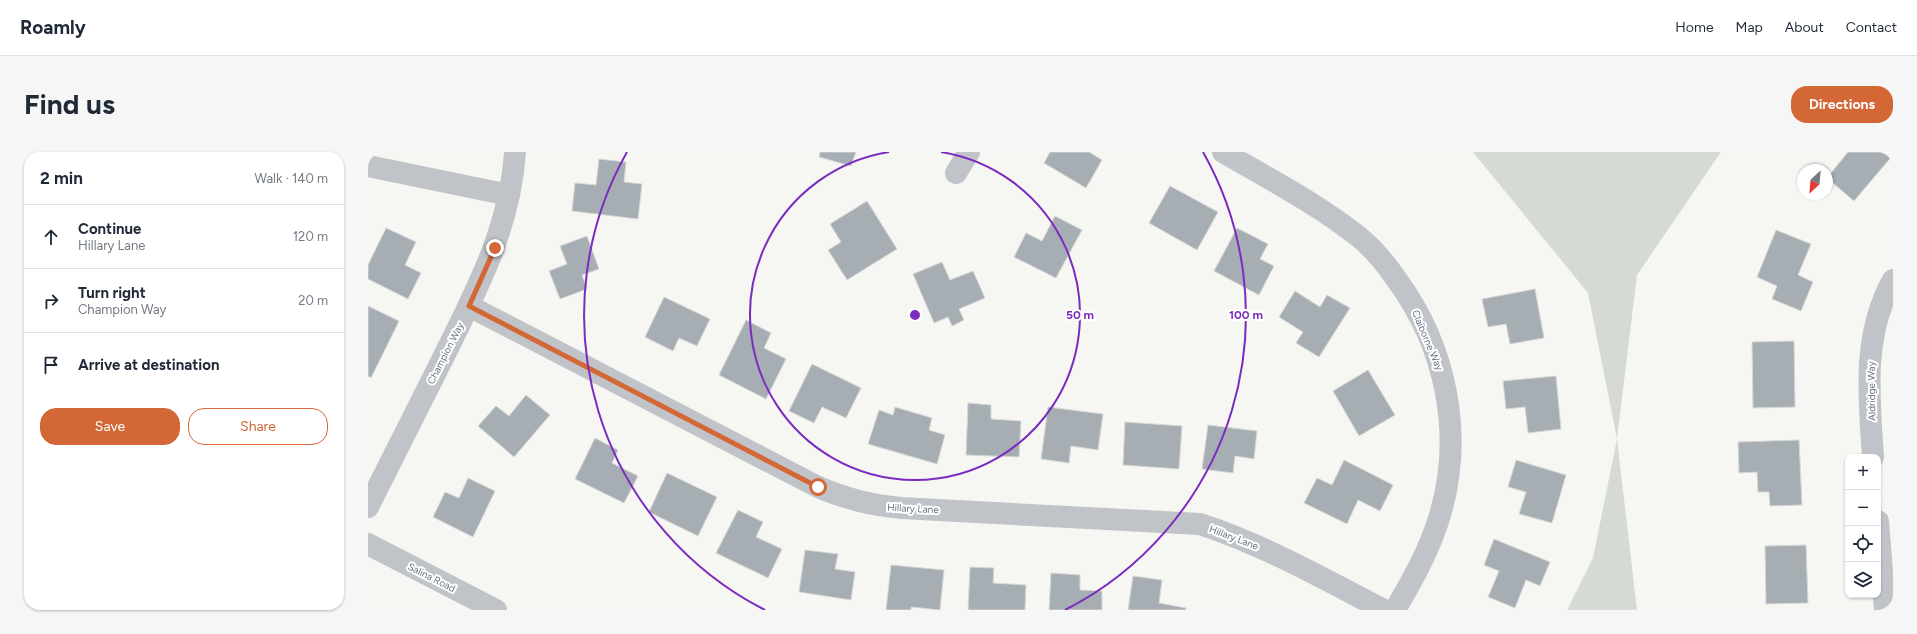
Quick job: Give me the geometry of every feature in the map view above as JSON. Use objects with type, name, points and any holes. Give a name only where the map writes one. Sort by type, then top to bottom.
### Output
[{"type":"street","name":"Champion Way","points":[[368,507],[469,306],[495,248],[509,195],[515,152]]},
{"type":"street","points":[[956,173],[969,152]]},
{"type":"street","name":"Claiborne Way","points":[[1223,152],[1333,218],[1360,238],[1384,262],[1404,290],[1421,316],[1434,348],[1444,378],[1448,407],[1450,434],[1447,488],[1432,542],[1395,610]]},
{"type":"street","points":[[368,166],[509,195]]},
{"type":"street","name":"Aldridge Way","points":[[1873,454],[1868,370],[1879,313],[1893,280]]},
{"type":"street","name":"Hillary Lane","points":[[469,306],[818,487],[847,499],[876,506],[901,508],[1200,524],[1228,533],[1256,545],[1384,610]]},
{"type":"street","points":[[1878,526],[1885,610]]},
{"type":"street","name":"Salina Road","points":[[368,544],[496,610]]},
{"type":"shaded area","points":[[1473,152],[1721,152],[1637,275],[1617,439],[1588,293]]},
{"type":"shaded area","points":[[1617,439],[1637,610],[1567,610],[1593,558]]},
{"type":"building","points":[[820,152],[856,152],[851,166],[819,157]]},
{"type":"building","points":[[1050,152],[1089,152],[1102,160],[1086,188],[1044,163]]},
{"type":"building","points":[[1848,152],[1893,152],[1893,155],[1854,201],[1833,183],[1833,171]]},
{"type":"building","points":[[599,159],[626,162],[624,182],[642,184],[638,219],[572,211],[575,183],[596,185]]},
{"type":"building","points":[[1170,186],[1218,212],[1197,250],[1149,223]]},
{"type":"building","points":[[867,201],[897,249],[847,280],[828,250],[841,242],[830,224]]},
{"type":"building","points":[[1055,216],[1082,230],[1056,278],[1014,257],[1026,233],[1042,241]]},
{"type":"building","points":[[386,228],[416,242],[405,265],[421,273],[408,299],[368,279],[368,265]]},
{"type":"building","points":[[1237,228],[1268,244],[1260,259],[1274,266],[1259,295],[1214,271]]},
{"type":"building","points":[[1776,230],[1811,244],[1798,275],[1813,282],[1801,311],[1772,299],[1777,286],[1757,277]]},
{"type":"building","points":[[587,236],[599,269],[582,275],[587,289],[560,299],[549,271],[567,264],[560,246]]},
{"type":"building","points":[[942,262],[950,280],[973,271],[985,298],[959,309],[964,320],[952,326],[948,317],[934,323],[913,274]]},
{"type":"building","points":[[1535,289],[1544,338],[1510,344],[1506,324],[1488,327],[1482,299]]},
{"type":"building","points":[[1295,291],[1320,307],[1327,295],[1350,308],[1319,357],[1296,343],[1303,332],[1279,317]]},
{"type":"building","points":[[664,297],[710,319],[697,346],[679,338],[673,351],[645,337]]},
{"type":"building","points":[[368,306],[399,321],[371,378],[368,376]]},
{"type":"building","points":[[746,320],[771,333],[764,348],[786,359],[766,399],[719,375]]},
{"type":"building","points":[[1794,341],[1795,407],[1753,408],[1752,342]]},
{"type":"building","points":[[812,364],[861,388],[846,418],[822,407],[814,423],[789,411]]},
{"type":"building","points":[[1368,370],[1395,415],[1359,436],[1333,391]]},
{"type":"building","points":[[1556,376],[1561,429],[1528,433],[1525,407],[1506,409],[1503,381]]},
{"type":"building","points":[[526,395],[550,415],[514,457],[478,426],[496,406],[509,416]]},
{"type":"building","points":[[968,403],[991,405],[991,419],[1021,421],[1019,457],[966,455]]},
{"type":"building","points":[[895,407],[932,418],[929,430],[945,435],[937,464],[868,444],[879,410],[893,415]]},
{"type":"building","points":[[1048,407],[1103,414],[1098,450],[1071,446],[1069,463],[1041,459]]},
{"type":"building","points":[[1125,422],[1182,426],[1179,469],[1123,465]]},
{"type":"building","points":[[1208,425],[1257,431],[1254,459],[1235,456],[1233,473],[1202,469]]},
{"type":"building","points":[[595,438],[618,450],[612,463],[638,476],[624,503],[575,479]]},
{"type":"building","points":[[1799,440],[1802,505],[1770,506],[1769,492],[1758,492],[1757,472],[1739,473],[1738,442]]},
{"type":"building","points":[[1344,460],[1393,485],[1380,511],[1358,500],[1347,524],[1304,503],[1317,478],[1332,485]]},
{"type":"building","points":[[1516,460],[1566,475],[1552,523],[1519,514],[1526,492],[1508,487]]},
{"type":"building","points":[[667,473],[717,497],[698,536],[649,512]]},
{"type":"building","points":[[468,478],[495,491],[473,537],[433,517],[445,492],[459,498]]},
{"type":"building","points":[[738,510],[763,522],[756,537],[782,549],[768,578],[716,553]]},
{"type":"building","points":[[1494,539],[1550,562],[1540,586],[1526,580],[1515,608],[1488,597],[1499,571],[1484,565]]},
{"type":"building","points":[[1806,545],[1808,603],[1766,604],[1765,546]]},
{"type":"building","points":[[805,550],[838,554],[835,569],[855,572],[851,600],[799,592]]},
{"type":"building","points":[[891,565],[944,570],[940,610],[911,607],[911,610],[886,610]]},
{"type":"building","points":[[970,567],[994,568],[993,583],[1026,585],[1025,610],[968,610]]},
{"type":"building","points":[[1051,573],[1080,575],[1080,590],[1102,591],[1102,610],[1049,610]]},
{"type":"building","points":[[1133,576],[1162,580],[1159,603],[1186,608],[1186,610],[1128,610]]},
{"type":"route","points":[[495,248],[469,306],[818,487]]}]
